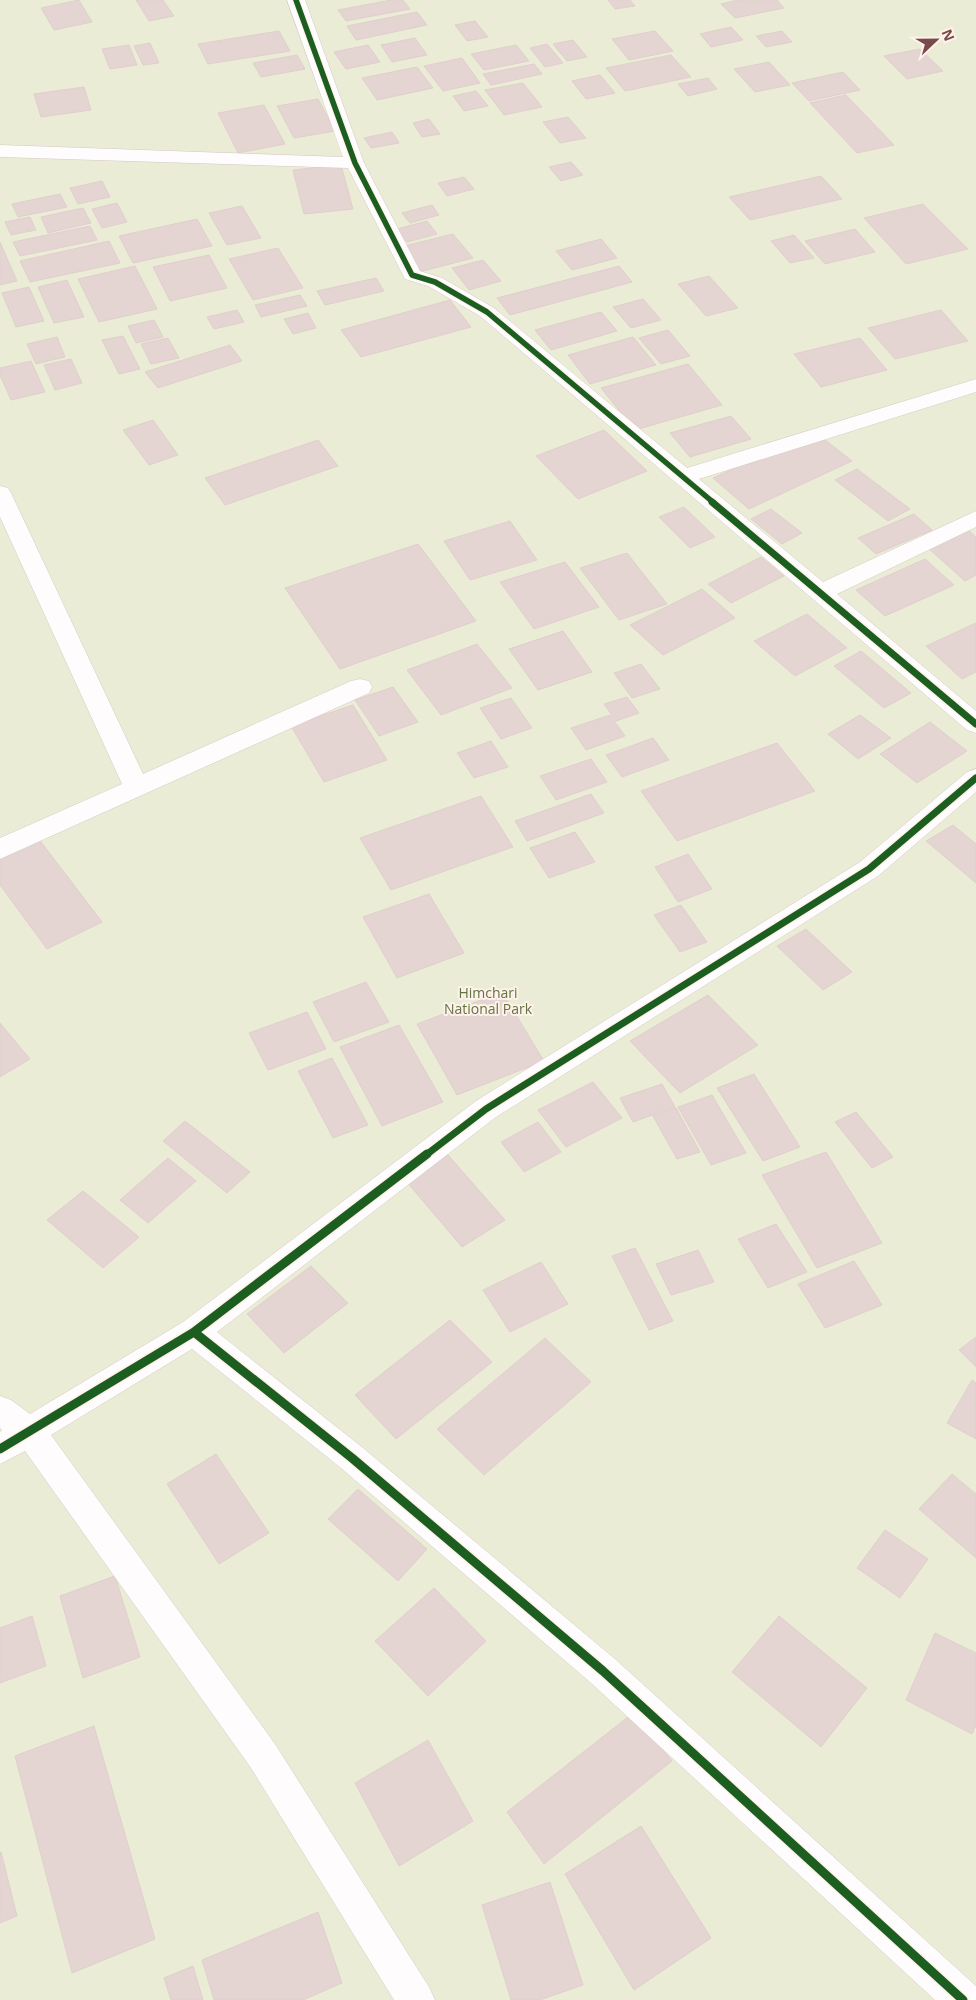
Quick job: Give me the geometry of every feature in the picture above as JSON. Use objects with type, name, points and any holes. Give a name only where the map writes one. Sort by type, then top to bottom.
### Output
[{"type":"street","points":[[296,0],[355,164],[412,275],[435,282],[487,312],[976,724]]},
{"type":"street","points":[[0,151],[355,164]]},
{"type":"street","points":[[683,477],[976,385]]},
{"type":"street","points":[[0,493],[136,787]]},
{"type":"street","points":[[820,593],[976,518]]},
{"type":"street","points":[[0,849],[360,687]]},
{"type":"street","points":[[0,1449],[194,1332],[486,1109],[869,870],[976,778]]},
{"type":"street","points":[[194,1332],[352,1458],[603,1670],[963,2000]]},
{"type":"street","points":[[0,1410],[30,1432],[263,1756],[416,2000]]},
{"type":"green space","name":"Himchari National Park","points":[[0,0],[976,0],[976,2000],[0,2000]]},
{"type":"building","points":[[79,0],[92,22],[54,30],[41,8]]},
{"type":"building","points":[[136,0],[163,0],[174,16],[149,21]]},
{"type":"building","points":[[391,0],[403,0],[410,9],[346,21],[338,10]]},
{"type":"building","points":[[608,0],[630,0],[635,6],[615,9]]},
{"type":"building","points":[[738,0],[777,0],[784,8],[735,18],[721,4]]},
{"type":"building","points":[[417,12],[427,25],[356,40],[347,26]]},
{"type":"building","points":[[475,21],[488,37],[467,41],[455,25]]},
{"type":"building","points":[[731,27],[743,40],[711,47],[700,34]]},
{"type":"building","points":[[279,31],[290,51],[208,64],[198,44]]},
{"type":"building","points":[[655,31],[673,51],[629,60],[612,39]]},
{"type":"building","points":[[782,31],[792,42],[766,47],[756,36]]},
{"type":"building","points":[[415,38],[427,55],[392,62],[381,45]]},
{"type":"building","points":[[573,40],[587,57],[567,61],[553,44]]},
{"type":"building","points":[[150,43],[159,63],[143,65],[134,46]]},
{"type":"building","points":[[547,44],[563,63],[545,67],[530,48]]},
{"type":"building","points":[[129,45],[137,65],[110,69],[102,49]]},
{"type":"building","points":[[368,45],[380,62],[346,69],[334,52]]},
{"type":"building","points":[[516,45],[529,61],[484,70],[471,54]]},
{"type":"building","points":[[920,49],[943,71],[907,79],[884,56]]},
{"type":"building","points":[[297,55],[305,69],[261,77],[253,63]]},
{"type":"building","points":[[671,55],[691,77],[625,91],[606,68]]},
{"type":"building","points":[[462,58],[480,83],[443,91],[424,66]]},
{"type":"building","points":[[769,62],[790,85],[755,92],[734,69]]},
{"type":"building","points":[[534,64],[542,74],[491,85],[483,74]]},
{"type":"building","points":[[417,67],[433,88],[377,100],[362,78]]},
{"type":"building","points":[[843,72],[860,90],[809,101],[792,83]]},
{"type":"building","points":[[600,75],[615,93],[586,99],[572,81]]},
{"type":"building","points":[[708,78],[717,89],[688,96],[678,84]]},
{"type":"building","points":[[523,83],[542,107],[504,115],[485,90]]},
{"type":"building","points":[[84,87],[91,110],[41,117],[34,94]]},
{"type":"building","points":[[476,91],[488,106],[464,111],[453,96]]},
{"type":"building","points":[[846,95],[894,145],[857,153],[810,103]]},
{"type":"building","points":[[318,99],[335,131],[294,138],[277,106]]},
{"type":"building","points":[[264,105],[285,144],[238,153],[218,113]]},
{"type":"building","points":[[568,117],[586,138],[560,143],[543,122]]},
{"type":"building","points":[[429,119],[440,134],[422,137],[413,123]]},
{"type":"building","points":[[392,132],[399,143],[371,148],[364,138]]},
{"type":"building","points":[[571,162],[583,175],[561,181],[549,167]]},
{"type":"building","points":[[341,165],[353,209],[304,214],[293,170]]},
{"type":"building","points":[[821,176],[842,199],[750,220],[729,197]]},
{"type":"building","points":[[464,177],[474,189],[447,196],[438,183]]},
{"type":"building","points":[[102,181],[110,197],[78,204],[70,188]]},
{"type":"building","points":[[60,194],[67,207],[18,217],[12,204]]},
{"type":"building","points":[[117,203],[127,222],[102,228],[92,209]]},
{"type":"building","points":[[923,204],[968,249],[906,264],[864,218]]},
{"type":"building","points":[[432,205],[439,215],[410,223],[402,213]]},
{"type":"building","points":[[242,206],[261,238],[227,245],[209,213]]},
{"type":"building","points":[[83,208],[91,223],[48,233],[41,217]]},
{"type":"building","points":[[30,217],[36,230],[11,235],[5,222]]},
{"type":"building","points":[[197,219],[212,246],[133,263],[119,236]]},
{"type":"building","points":[[427,221],[437,234],[407,242],[397,229]]},
{"type":"building","points":[[90,226],[97,240],[20,256],[13,242]]},
{"type":"building","points":[[855,229],[875,252],[825,264],[805,241]]},
{"type":"building","points":[[453,234],[473,258],[419,272],[400,247]]},
{"type":"building","points":[[794,235],[814,258],[790,263],[771,241]]},
{"type":"building","points":[[601,239],[617,258],[572,270],[556,251]]},
{"type":"building","points":[[109,241],[120,263],[30,282],[20,261]]},
{"type":"building","points":[[0,242],[17,281],[0,285]]},
{"type":"building","points":[[278,248],[303,288],[253,300],[229,259]]},
{"type":"building","points":[[209,255],[227,288],[170,301],[153,267]]},
{"type":"building","points":[[483,260],[501,281],[469,290],[452,268]]},
{"type":"building","points":[[135,266],[157,309],[99,322],[78,279]]},
{"type":"building","points":[[619,266],[632,282],[510,315],[497,298]]},
{"type":"building","points":[[709,276],[738,308],[706,316],[678,284]]},
{"type":"building","points":[[376,278],[384,291],[325,305],[317,291]]},
{"type":"building","points":[[67,280],[84,317],[54,323],[38,287]]},
{"type":"building","points":[[29,287],[44,321],[16,327],[2,293]]},
{"type":"building","points":[[300,295],[307,306],[261,317],[255,305]]},
{"type":"building","points":[[643,299],[661,320],[631,328],[613,307]]},
{"type":"building","points":[[450,300],[471,327],[361,357],[341,330]]},
{"type":"building","points":[[237,310],[244,322],[214,329],[207,317]]},
{"type":"building","points":[[941,310],[968,341],[895,359],[868,328]]},
{"type":"building","points":[[601,312],[617,331],[551,350],[535,330]]},
{"type":"building","points":[[308,313],[316,328],[293,334],[284,319]]},
{"type":"building","points":[[154,320],[163,337],[136,343],[128,326]]},
{"type":"building","points":[[668,330],[690,356],[661,364],[639,338]]},
{"type":"building","points":[[123,336],[140,369],[119,374],[102,340]]},
{"type":"building","points":[[57,337],[65,357],[36,364],[27,344]]},
{"type":"building","points":[[633,337],[656,365],[590,384],[568,355]]},
{"type":"building","points":[[168,338],[179,358],[151,364],[141,344]]},
{"type":"building","points":[[860,338],[887,370],[821,387],[794,354]]},
{"type":"building","points":[[230,345],[242,361],[158,388],[145,372]]},
{"type":"building","points":[[71,359],[82,383],[55,390],[44,365]]},
{"type":"building","points":[[31,361],[45,392],[11,400],[0,375],[0,368]]},
{"type":"building","points":[[688,364],[722,405],[635,430],[601,388]]},
{"type":"building","points":[[731,416],[751,439],[690,457],[670,433]]},
{"type":"building","points":[[153,420],[178,455],[149,465],[123,430]]},
{"type":"building","points":[[604,430],[647,471],[578,499],[536,456]]},
{"type":"building","points":[[815,432],[852,461],[749,509],[713,478]]},
{"type":"building","points":[[318,440],[338,466],[225,505],[205,478]]},
{"type":"building","points":[[857,469],[910,509],[888,521],[835,480]]},
{"type":"building","points":[[684,507],[715,537],[690,548],[659,517]]},
{"type":"building","points":[[771,509],[802,533],[782,544],[751,519]]},
{"type":"building","points":[[914,514],[932,530],[876,554],[858,538]]},
{"type":"building","points":[[510,521],[537,560],[470,580],[444,541]]},
{"type":"building","points":[[967,529],[976,537],[976,575],[965,581],[927,547]]},
{"type":"building","points":[[418,544],[476,621],[340,669],[285,588]]},
{"type":"building","points":[[627,553],[667,604],[619,620],[580,568]]},
{"type":"building","points":[[761,557],[784,576],[731,603],[708,584]]},
{"type":"building","points":[[925,559],[954,585],[885,616],[856,590]]},
{"type":"building","points":[[565,562],[599,607],[534,629],[500,582]]},
{"type":"building","points":[[702,589],[735,618],[663,655],[630,625]]},
{"type":"building","points":[[807,614],[847,648],[795,676],[754,641]]},
{"type":"building","points":[[976,623],[976,672],[962,679],[926,646]]},
{"type":"building","points":[[563,631],[592,672],[538,690],[509,649]]},
{"type":"building","points":[[477,644],[512,688],[441,715],[407,670]]},
{"type":"building","points":[[861,651],[911,693],[884,708],[834,666]]},
{"type":"building","points":[[641,664],[660,689],[632,698],[614,673]]},
{"type":"building","points":[[393,687],[418,722],[379,736],[355,700]]},
{"type":"building","points":[[627,697],[639,713],[616,721],[604,704]]},
{"type":"building","points":[[511,698],[532,728],[501,739],[480,708]]},
{"type":"building","points":[[353,705],[387,760],[324,782],[291,726]]},
{"type":"building","points":[[610,715],[625,736],[586,750],[571,728]]},
{"type":"building","points":[[860,715],[891,738],[858,759],[828,734]]},
{"type":"building","points":[[930,722],[967,751],[917,783],[880,754]]},
{"type":"building","points":[[653,738],[669,760],[622,777],[606,755]]},
{"type":"building","points":[[491,741],[508,767],[474,778],[457,753]]},
{"type":"building","points":[[777,743],[815,791],[677,841],[641,791]]},
{"type":"building","points":[[591,759],[607,782],[556,800],[540,776]]},
{"type":"building","points":[[591,794],[604,813],[527,841],[515,821]]},
{"type":"building","points":[[481,796],[513,847],[391,890],[360,838]]},
{"type":"building","points":[[953,825],[976,844],[976,883],[926,841]]},
{"type":"building","points":[[575,832],[595,862],[549,878],[530,848]]},
{"type":"building","points":[[38,838],[102,922],[47,949],[0,885],[0,856]]},
{"type":"building","points":[[688,854],[712,889],[678,902],[655,867]]},
{"type":"building","points":[[429,894],[464,953],[397,978],[363,917]]},
{"type":"building","points":[[681,905],[707,942],[680,952],[654,915]]},
{"type":"building","points":[[806,929],[852,972],[823,990],[777,946]]},
{"type":"building","points":[[366,982],[389,1022],[334,1042],[313,1002]]},
{"type":"building","points":[[502,992],[544,1061],[457,1095],[417,1024]]},
{"type":"building","points":[[708,995],[758,1045],[680,1093],[630,1041]]},
{"type":"building","points":[[307,1012],[326,1049],[268,1070],[249,1033]]},
{"type":"building","points":[[0,1023],[30,1059],[0,1077]]},
{"type":"building","points":[[399,1025],[443,1102],[382,1126],[340,1047]]},
{"type":"building","points":[[332,1058],[368,1125],[333,1138],[298,1071]]},
{"type":"building","points":[[754,1074],[800,1147],[763,1161],[717,1088]]},
{"type":"building","points":[[593,1082],[622,1118],[566,1147],[538,1110]]},
{"type":"building","points":[[662,1084],[675,1107],[633,1122],[620,1098]]},
{"type":"building","points":[[712,1095],[746,1153],[711,1165],[678,1107]]},
{"type":"building","points":[[676,1108],[700,1152],[677,1159],[653,1116]]},
{"type":"building","points":[[856,1112],[893,1157],[872,1168],[835,1122]]},
{"type":"building","points":[[185,1121],[250,1172],[227,1193],[163,1141]]},
{"type":"building","points":[[538,1122],[561,1152],[524,1172],[501,1142]]},
{"type":"building","points":[[826,1152],[882,1243],[817,1268],[762,1175]]},
{"type":"building","points":[[448,1155],[505,1220],[462,1247],[406,1181]]},
{"type":"building","points":[[168,1158],[196,1181],[148,1223],[120,1200]]},
{"type":"building","points":[[83,1191],[139,1237],[103,1268],[47,1220]]},
{"type":"building","points":[[776,1224],[807,1272],[768,1288],[738,1239]]},
{"type":"building","points":[[635,1248],[673,1321],[649,1330],[612,1256]]},
{"type":"building","points":[[698,1250],[714,1282],[671,1295],[656,1264]]},
{"type":"building","points":[[854,1261],[882,1305],[825,1328],[798,1284]]},
{"type":"building","points":[[541,1262],[568,1304],[510,1332],[483,1290]]},
{"type":"building","points":[[311,1266],[348,1303],[284,1353],[247,1314]]},
{"type":"building","points":[[450,1320],[492,1362],[396,1439],[355,1395]]},
{"type":"building","points":[[976,1337],[976,1367],[959,1350]]},
{"type":"building","points":[[545,1338],[591,1382],[484,1475],[437,1429]]},
{"type":"building","points":[[972,1380],[976,1383],[976,1439],[947,1423]]},
{"type":"building","points":[[216,1454],[269,1533],[219,1564],[167,1484]]},
{"type":"building","points":[[952,1474],[976,1494],[976,1558],[919,1509]]},
{"type":"building","points":[[358,1489],[427,1549],[398,1581],[328,1519]]},
{"type":"building","points":[[885,1530],[928,1559],[900,1598],[857,1568]]},
{"type":"building","points":[[115,1576],[140,1657],[83,1678],[60,1596]]},
{"type":"building","points":[[434,1588],[486,1641],[428,1696],[375,1641]]},
{"type":"building","points":[[32,1616],[46,1666],[0,1683],[0,1628]]},
{"type":"building","points":[[779,1616],[867,1688],[821,1747],[732,1672]]},
{"type":"building","points":[[935,1633],[976,1653],[976,1725],[972,1734],[906,1700]]},
{"type":"building","points":[[633,1713],[672,1761],[544,1864],[507,1812]]},
{"type":"building","points":[[94,1726],[155,1939],[72,1973],[15,1756]]},
{"type":"building","points":[[428,1740],[473,1821],[399,1866],[355,1783]]},
{"type":"building","points":[[641,1826],[711,1938],[634,1990],[565,1874]]},
{"type":"building","points":[[0,1852],[17,1916],[0,1923]]},
{"type":"building","points":[[550,1882],[583,1985],[540,2000],[511,2000],[482,1905]]},
{"type":"building","points":[[318,1912],[342,1983],[303,2000],[214,2000],[202,1960]]},
{"type":"building","points":[[193,1966],[203,2000],[171,2000],[164,1978]]},
{"type":"cycle path","points":[[296,0],[355,163],[412,275],[435,282],[487,312],[976,724]]},
{"type":"cycle path","points":[[0,1449],[194,1332],[486,1109],[869,869],[976,778]]},
{"type":"cycle path","points":[[194,1332],[352,1458],[603,1671],[963,2000]]}]
